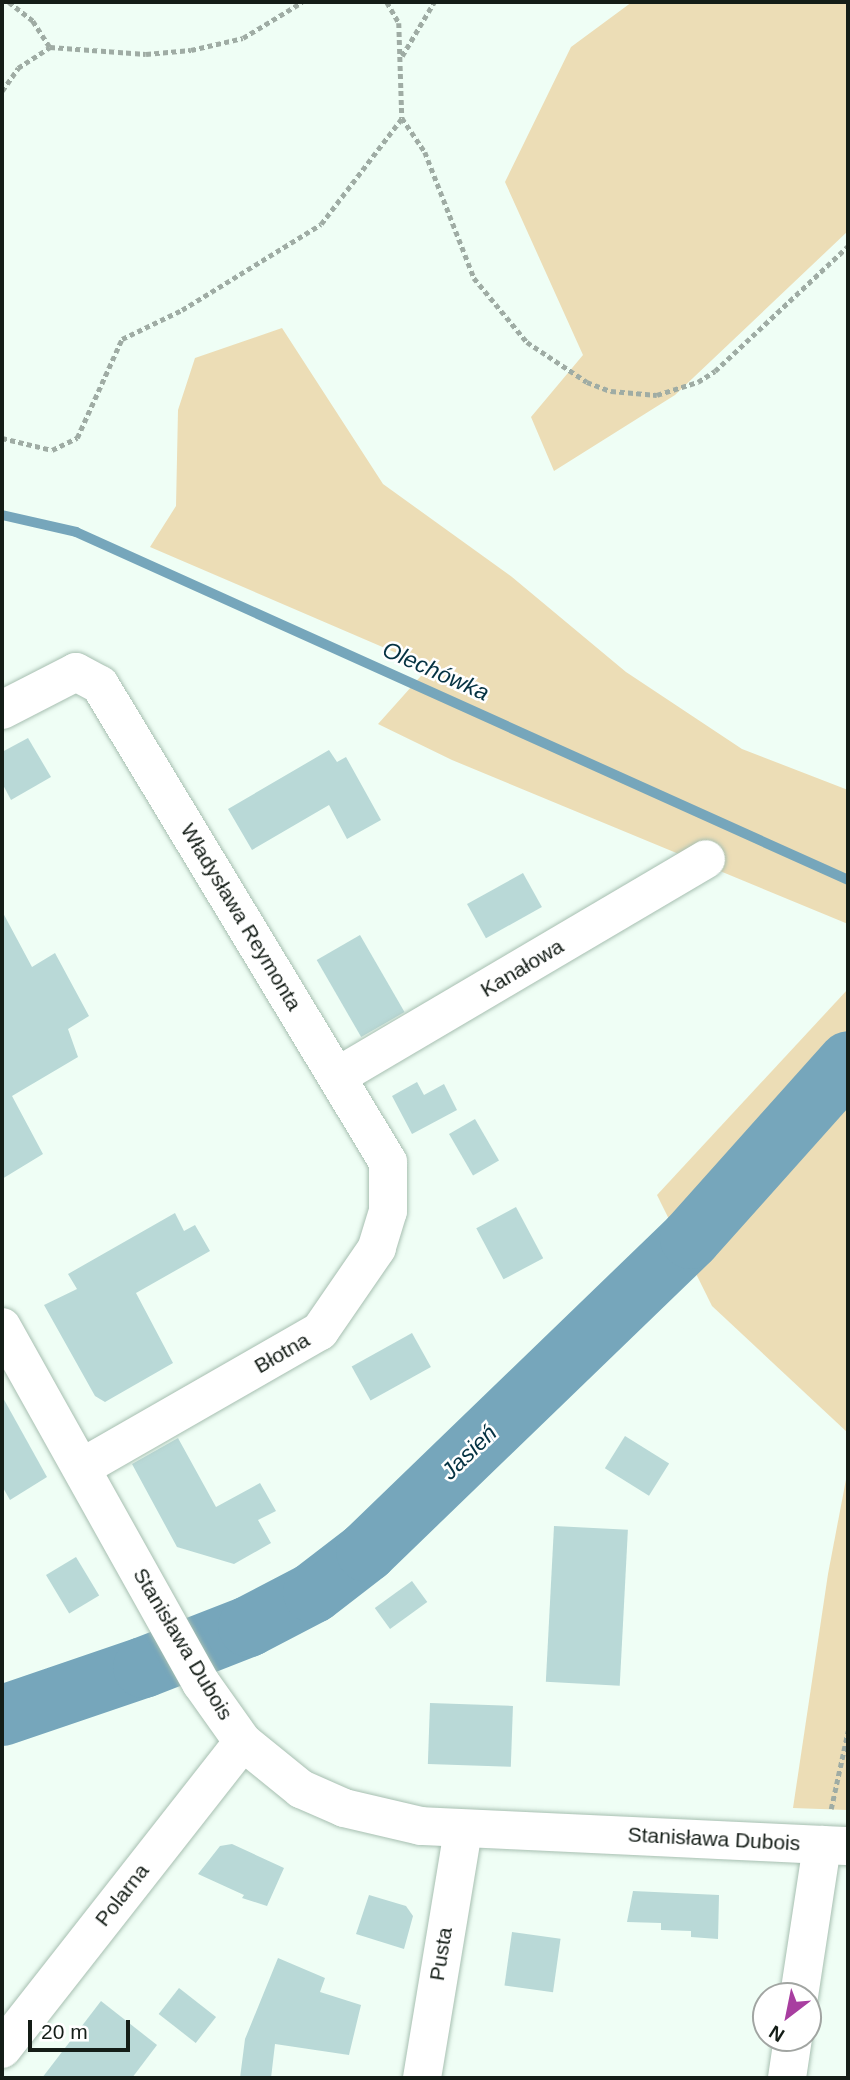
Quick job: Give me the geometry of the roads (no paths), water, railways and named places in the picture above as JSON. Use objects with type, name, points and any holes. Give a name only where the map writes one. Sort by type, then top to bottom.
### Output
[{"type":"street","name":"Władysława Reymonta","points":[[2,710],[60,677],[76,672],[89,676],[111,701],[388,1162]]},
{"type":"street","name":"Kanałowa","points":[[338,1076],[706,859]]},
{"type":"street","name":"Błotna","points":[[80,1468],[320,1331],[377,1248],[388,1211],[388,1162]]},
{"type":"street","name":"Stanisława Dubois","points":[[2,1327],[201,1683],[243,1742],[267,1765],[322,1799],[386,1819],[463,1830],[835,1845]]},
{"type":"street","name":"Polarna","points":[[2,2049],[243,1742]]},
{"type":"street","name":"Pusta","points":[[422,2078],[463,1830]]},
{"type":"street","points":[[803,1982],[835,1845]]},
{"type":"street","points":[[787,2078],[791,2052]]},
{"type":"waterway","name":"Olechówka","points":[[2,515],[76,532],[848,880]]},
{"type":"waterway","name":"Jasień","points":[[2,1715],[143,1667],[248,1626],[313,1592],[366,1551],[690,1238],[848,1061]]}]
